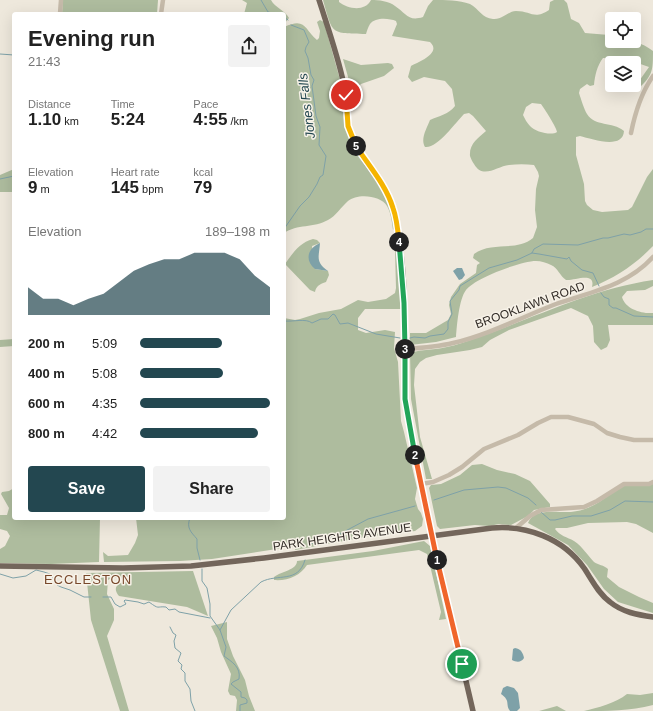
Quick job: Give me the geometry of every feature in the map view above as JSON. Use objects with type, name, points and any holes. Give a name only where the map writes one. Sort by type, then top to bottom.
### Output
[{"type":"main road","points":[[319,0],[343,78],[346,95],[347,119],[350,132],[360,152],[387,193],[394,209],[400,245],[403,282],[405,314],[404,383],[407,412],[432,536],[473,711]]},
{"type":"main road","name":"PARK HEIGHTS AVENUE","points":[[0,566],[118,568],[191,566],[264,558],[492,528],[516,528],[539,534],[554,541],[568,551],[584,567],[603,596],[616,606],[631,612],[653,617]]},
{"type":"street","points":[[60,12],[61,0]]},
{"type":"street","points":[[162,12],[163,0]]},
{"type":"street","points":[[631,133],[637,106],[653,76]]},
{"type":"street","name":"BROOKLAWN ROAD","points":[[405,349],[433,347],[465,340],[556,304],[613,286],[634,274],[653,257]]},
{"type":"street","points":[[421,484],[433,482],[449,475],[462,467],[484,449],[518,435],[551,417],[568,417],[594,424],[606,433],[620,437],[634,440],[653,440]]},
{"type":"street","points":[[516,528],[530,516],[541,510],[584,507],[597,501],[624,484],[649,484],[653,482]]},
{"type":"green space","points":[[63,0],[158,0],[157,12],[62,12]]},
{"type":"green space","points":[[242,0],[271,0],[284,12],[245,12],[247,3]]},
{"type":"green space","points":[[323,0],[339,0],[339,2],[351,8],[361,8],[368,4],[371,0],[384,1],[393,4],[410,18],[418,18],[423,17],[428,6],[433,0],[448,0],[470,4],[486,17],[497,19],[513,11],[521,11],[536,15],[544,13],[549,10],[550,2],[554,0],[564,0],[567,3],[571,19],[579,23],[585,33],[605,35],[605,48],[641,48],[641,44],[648,47],[653,51],[653,63],[650,76],[641,86],[641,78],[649,67],[641,64],[641,56],[605,56],[605,58],[603,58],[599,64],[594,85],[590,86],[587,84],[580,89],[579,93],[590,118],[594,121],[614,126],[624,131],[622,137],[613,142],[599,141],[580,136],[576,137],[576,155],[584,184],[585,201],[593,210],[602,212],[628,210],[632,207],[647,177],[653,169],[653,246],[640,259],[625,270],[592,287],[591,279],[584,278],[566,280],[553,266],[540,261],[520,264],[499,271],[479,280],[466,290],[460,306],[456,337],[436,342],[410,345],[410,333],[426,333],[448,320],[451,314],[449,305],[451,297],[460,284],[476,273],[477,265],[480,263],[473,258],[474,254],[488,248],[519,245],[533,238],[537,227],[535,210],[536,189],[539,176],[534,165],[528,164],[509,165],[486,172],[478,169],[471,159],[470,152],[475,142],[486,131],[469,113],[464,114],[441,140],[435,144],[425,147],[423,141],[430,120],[447,113],[455,106],[452,89],[445,81],[424,77],[412,82],[408,77],[411,66],[424,60],[433,50],[433,46],[430,42],[392,36],[397,24],[396,21],[390,19],[375,20],[369,25],[366,34],[339,32],[335,30],[329,20]],"holes":[[[532,103],[541,104],[553,122],[557,132],[551,134],[539,132],[532,128],[525,119],[523,115],[526,107]]]},
{"type":"green space","points":[[286,14],[289,18],[286,22]]},
{"type":"green space","points":[[320,20],[324,22],[342,87],[344,121],[350,138],[387,198],[395,228],[393,230],[391,218],[384,202],[374,197],[363,196],[352,198],[328,220],[317,224],[294,228],[286,232],[286,26],[297,23],[301,24],[317,40],[319,38],[320,31],[317,22]]},
{"type":"green space","points":[[343,59],[361,65],[388,63],[392,64],[394,68],[384,76],[361,84],[358,87],[354,107],[350,105],[350,84]]},
{"type":"green space","points":[[12,170],[12,192],[0,192],[0,175]]},
{"type":"green space","points":[[313,239],[320,243],[312,246],[315,269],[328,271],[329,275],[326,282],[316,288],[315,292],[310,290],[286,265],[286,263],[294,252]]},
{"type":"green space","points":[[396,244],[401,309],[365,309],[358,318],[358,330],[366,333],[385,330],[395,332],[394,348],[398,362],[401,421],[417,488],[415,499],[423,519],[422,526],[415,531],[365,537],[295,550],[296,546],[212,559],[104,562],[103,552],[108,556],[128,555],[138,535],[136,520],[286,520],[286,318],[295,320],[319,313],[341,309],[358,300],[368,302],[386,299],[395,293],[396,288]]},
{"type":"green space","points":[[653,280],[653,286],[645,290],[627,291],[622,297],[630,308],[639,312],[653,313],[653,325],[608,325],[610,340],[607,347],[601,350],[594,342],[593,326],[588,316],[571,308],[509,330],[490,340],[482,347],[437,355],[426,358],[420,362],[415,369],[414,385],[420,437],[432,479],[426,479],[411,399],[410,353],[459,344],[564,304],[630,284]]},
{"type":"green space","points":[[12,339],[12,346],[0,347],[0,340]]},
{"type":"green space","points":[[482,464],[497,470],[515,474],[530,481],[550,504],[550,507],[534,510],[528,516],[511,525],[475,525],[440,529],[437,526],[429,488],[431,485],[441,484],[460,475],[472,465]]},
{"type":"green space","points":[[627,484],[653,484],[653,533],[636,524],[627,522],[588,523],[555,529],[561,535],[577,543],[594,562],[608,569],[607,577],[619,587],[653,603],[653,613],[618,602],[604,589],[587,565],[568,545],[528,523],[531,518],[541,513],[571,512],[588,508]]},
{"type":"green space","points":[[12,489],[12,520],[100,520],[99,562],[51,564],[0,563],[0,549],[5,546],[10,536],[7,531],[0,529],[0,515],[7,515],[9,508],[1,494],[2,492]]},
{"type":"green space","points":[[424,541],[430,546],[446,619],[439,620],[441,612],[428,557],[427,554],[419,550],[307,565],[301,572],[289,579],[274,580],[274,577],[277,575],[295,566],[297,561],[373,551]]},
{"type":"green space","points":[[193,571],[208,616],[187,607],[119,596],[116,587],[128,580],[115,578],[108,580],[107,594],[114,609],[114,620],[107,636],[129,711],[120,711],[91,620],[86,573]]},
{"type":"green space","points":[[227,622],[227,639],[233,656],[245,680],[255,711],[236,711],[237,700],[235,696],[230,695],[228,691],[231,674],[211,626]]},
{"type":"green space","points":[[653,693],[653,705],[627,710],[584,711],[612,703],[627,694],[640,695]]},
{"type":"green space","points":[[557,706],[566,711],[539,711]]},
{"type":"water","points":[[320,243],[319,262],[328,271],[315,269],[309,262],[310,251]]},
{"type":"water","points":[[457,268],[462,268],[465,275],[459,280],[453,271]]},
{"type":"water","points":[[515,648],[520,650],[523,654],[523,660],[517,662],[512,660],[513,649]]},
{"type":"water","points":[[507,686],[514,688],[518,693],[520,708],[517,711],[510,711],[506,699],[501,694],[503,688]]},
{"type":"waterway","name":"Jones Falls","points":[[261,0],[268,12]]},
{"type":"waterway","name":"Jones Falls","points":[[286,226],[300,206],[309,197],[320,177],[323,175],[326,156],[319,145],[320,127],[316,116],[312,86],[314,80],[311,75],[308,58],[305,51],[309,42],[304,30],[291,25]]},
{"type":"waterway","points":[[0,54],[12,55]]},
{"type":"waterway","points":[[0,179],[12,176]]},
{"type":"waterway","points":[[410,338],[425,338],[444,334],[448,329],[448,322],[452,314],[450,301],[459,290],[460,286],[489,268],[517,260],[532,253],[534,249],[543,244],[578,245],[603,238],[624,234],[630,235],[646,229],[653,229]]},
{"type":"waterway","points":[[532,253],[567,259],[569,257],[571,261],[582,270],[593,273],[599,286]]},
{"type":"waterway","points":[[601,293],[604,297],[609,299],[609,305],[613,308],[634,316],[653,317]]},
{"type":"waterway","points":[[286,321],[303,320],[312,323],[321,319],[328,319],[333,314],[340,324],[348,323],[376,334],[400,338]]},
{"type":"waterway","points":[[434,500],[464,490],[498,487],[506,488],[528,498],[536,505]]},
{"type":"waterway","points":[[541,512],[550,520],[555,520],[572,516],[591,516],[610,510],[625,501],[653,502]]},
{"type":"waterway","points":[[310,545],[320,539],[336,536],[368,519],[415,506]]},
{"type":"waterway","name":"Jones Falls","points":[[189,520],[189,527],[191,532],[197,539],[197,548],[200,560]]},
{"type":"waterway","points":[[220,630],[231,610],[261,582],[267,579],[292,575],[298,572],[305,560]]},
{"type":"waterway","name":"Jones Falls","points":[[202,569],[202,581],[207,588],[210,604],[210,616],[220,630],[226,647],[224,656],[230,660],[239,671],[239,679],[231,684],[241,692],[241,697],[247,700],[247,703],[240,705],[240,711]]},
{"type":"waterway","points":[[0,574],[13,578],[26,576],[36,570],[44,572],[50,574],[57,585],[84,597],[91,597]]},
{"type":"waterway","points":[[103,597],[111,597],[115,604],[120,607],[126,604],[124,601],[125,600],[144,604],[149,602],[157,607],[166,607],[169,610],[175,609],[179,612],[210,618]]},
{"type":"waterway","points":[[170,627],[176,635],[174,641],[175,648],[181,653],[178,661],[182,665],[181,669],[185,673],[185,681],[190,689],[191,701],[195,711]]},
{"type":"district","name":"ECCLESTON","points":[[88,579]]},
{"type":"route","points":[[346,95],[347,119],[352,139],[382,184],[391,201],[396,218],[400,245],[404,303],[405,399],[411,437],[435,550],[462,664]]}]
